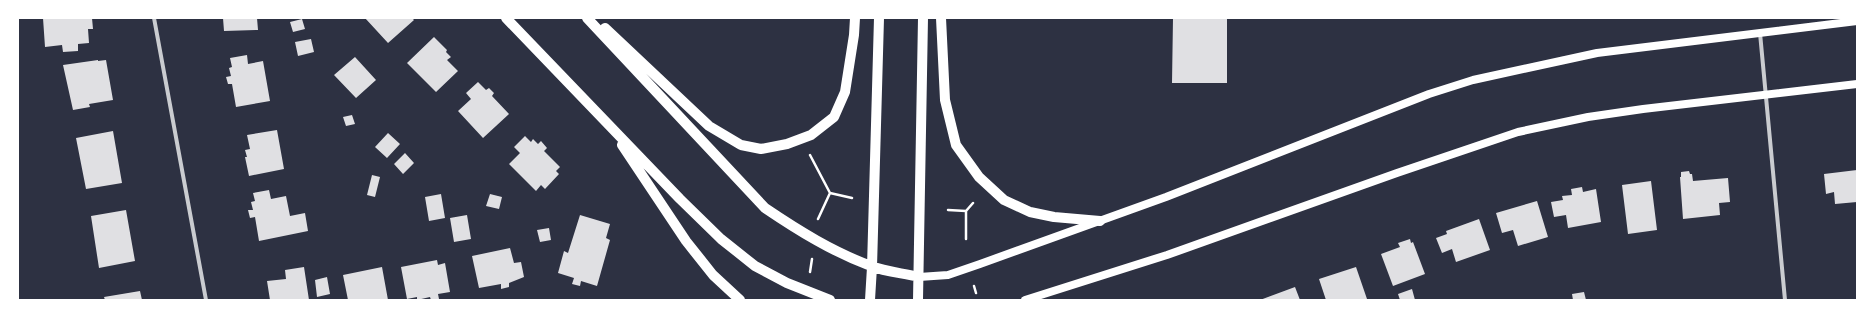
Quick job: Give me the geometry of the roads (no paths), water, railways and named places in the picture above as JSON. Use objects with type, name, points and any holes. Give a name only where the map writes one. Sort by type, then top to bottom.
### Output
[{"type":"main road","points":[[506,18],[680,199],[721,239],[755,266],[786,283],[830,300]]},
{"type":"main road","points":[[587,18],[766,208],[788,224],[837,252],[872,267],[919,277],[948,275],[1100,221],[1429,94],[1473,80],[1597,53],[1857,21]]},
{"type":"main road","points":[[594,18],[709,126],[741,145],[762,149],[787,144],[811,134],[834,117],[845,92],[854,36],[855,18]]},
{"type":"main road","points":[[870,300],[879,18]]},
{"type":"main road","points":[[918,300],[923,18]]},
{"type":"main road","points":[[941,18],[947,107],[956,145],[979,177],[1004,200],[1030,212],[1054,217],[1100,221]]},
{"type":"main road","points":[[1025,300],[1167,255],[1518,132],[1588,117],[1643,109],[1857,84]]},
{"type":"main road","points":[[609,124],[686,241],[713,275],[740,300]]},
{"type":"street","points":[[154,18],[206,300]]},
{"type":"street","points":[[1760,32],[1785,300]]}]
